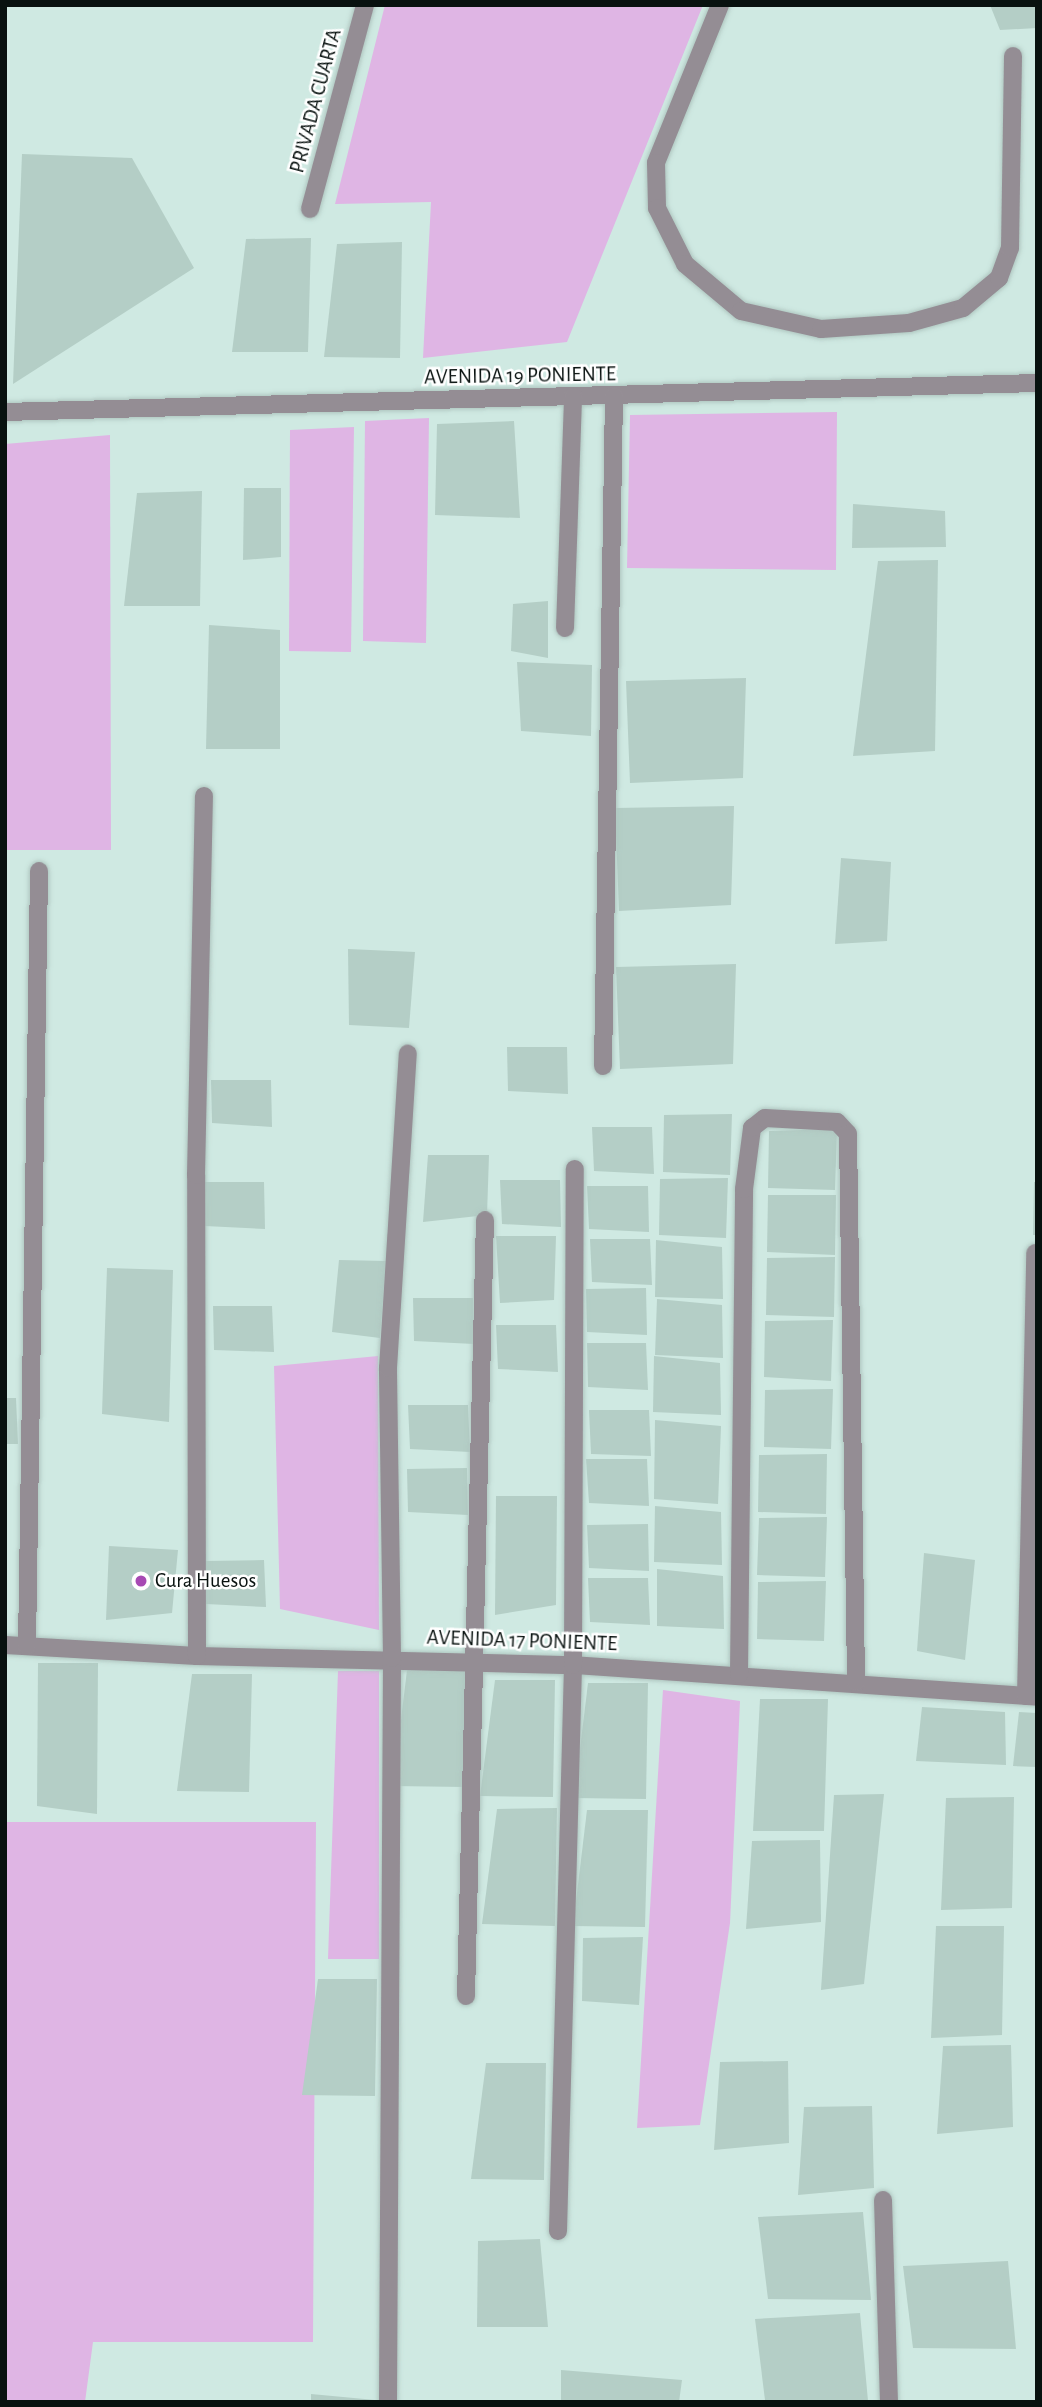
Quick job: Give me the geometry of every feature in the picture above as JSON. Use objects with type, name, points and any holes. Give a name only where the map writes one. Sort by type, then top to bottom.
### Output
[{"type":"street","name":"PRIVADA CUARTA","points":[[310,208],[365,5]]},
{"type":"street","points":[[720,5],[656,163],[657,208],[685,264],[741,311],[821,329],[909,323],[963,307],[999,278],[1010,248],[1013,55]]},
{"type":"street","name":"AVENIDA 19 PONIENTE","points":[[5,412],[1037,383]]},
{"type":"street","points":[[603,1066],[614,396]]},
{"type":"street","points":[[565,628],[573,397]]},
{"type":"street","points":[[197,1656],[197,1175],[204,796]]},
{"type":"street","points":[[27,1646],[39,871]]},
{"type":"street","points":[[388,2402],[392,1658],[388,1368],[408,1054]]},
{"type":"street","points":[[739,1674],[744,1189],[752,1128],[765,1118],[837,1122],[848,1135],[856,1682]]},
{"type":"street","points":[[558,2231],[573,1665],[575,1170]]},
{"type":"street","points":[[467,1996],[485,1220]]},
{"type":"street","points":[[1031,1696],[1035,1253]]},
{"type":"street","name":"AVENIDA 17 PONIENTE","points":[[5,1645],[197,1656],[392,1658],[573,1665],[739,1674],[1031,1696]]},
{"type":"street","points":[[883,2200],[889,2402]]},
{"type":"shaded area","points":[[385,5],[703,5],[567,342],[423,358],[431,202],[335,204]]},
{"type":"shaded area","points":[[837,412],[836,570],[627,568],[630,415]]},
{"type":"shaded area","points":[[429,418],[426,643],[363,641],[365,421]]},
{"type":"shaded area","points":[[354,427],[351,652],[289,651],[290,430]]},
{"type":"shaded area","points":[[110,435],[111,850],[5,850],[5,444]]},
{"type":"shaded area","points":[[378,1356],[379,1630],[280,1609],[274,1366]]},
{"type":"shaded area","points":[[338,1671],[379,1671],[379,1959],[328,1959]]},
{"type":"shaded area","points":[[663,1690],[740,1701],[730,1923],[700,2125],[637,2128]]},
{"type":"shaded area","points":[[5,1822],[316,1822],[313,2342],[93,2342],[85,2402],[5,2402]]},
{"type":"building","points":[[990,5],[1037,5],[1037,28],[1000,30]]},
{"type":"building","points":[[22,154],[132,158],[194,268],[13,384]]},
{"type":"building","points":[[311,238],[308,352],[232,352],[246,239]]},
{"type":"building","points":[[402,242],[400,358],[324,357],[337,244]]},
{"type":"building","points":[[514,421],[520,518],[435,515],[437,424]]},
{"type":"building","points":[[244,488],[281,488],[281,557],[243,560]]},
{"type":"building","points":[[202,491],[200,606],[124,606],[137,493]]},
{"type":"building","points":[[853,504],[945,511],[946,547],[852,548]]},
{"type":"building","points":[[938,560],[935,751],[853,756],[878,561]]},
{"type":"building","points":[[548,601],[548,658],[511,651],[513,604]]},
{"type":"building","points":[[209,625],[280,630],[280,749],[206,749]]},
{"type":"building","points":[[517,662],[592,665],[591,736],[521,731]]},
{"type":"building","points":[[746,678],[743,778],[630,783],[626,681]]},
{"type":"building","points":[[734,806],[731,905],[619,911],[615,808]]},
{"type":"building","points":[[841,858],[891,862],[887,941],[835,944]]},
{"type":"building","points":[[348,949],[415,952],[409,1028],[349,1025]]},
{"type":"building","points":[[736,964],[733,1064],[620,1069],[616,967]]},
{"type":"building","points":[[507,1047],[567,1047],[568,1094],[508,1091]]},
{"type":"building","points":[[211,1080],[271,1080],[272,1127],[212,1123]]},
{"type":"building","points":[[732,1114],[730,1175],[663,1172],[664,1115]]},
{"type":"building","points":[[592,1127],[652,1127],[654,1174],[594,1171]]},
{"type":"building","points":[[837,1129],[835,1190],[768,1188],[769,1131]]},
{"type":"building","points":[[428,1155],[489,1155],[487,1215],[423,1222]]},
{"type":"building","points":[[728,1178],[726,1238],[659,1235],[660,1179]]},
{"type":"building","points":[[500,1180],[560,1180],[561,1227],[502,1224]]},
{"type":"building","points":[[203,1182],[264,1182],[265,1229],[205,1226]]},
{"type":"building","points":[[1034,1182],[1037,1182],[1037,1235],[1033,1235]]},
{"type":"building","points":[[587,1186],[648,1186],[649,1232],[589,1229]]},
{"type":"building","points":[[768,1195],[836,1195],[835,1255],[767,1252]]},
{"type":"building","points":[[496,1236],[556,1236],[554,1300],[500,1303]]},
{"type":"building","points":[[590,1239],[650,1239],[652,1285],[592,1282]]},
{"type":"building","points":[[656,1240],[722,1247],[723,1299],[655,1297]]},
{"type":"building","points":[[835,1257],[834,1317],[766,1315],[767,1258]]},
{"type":"building","points":[[339,1260],[386,1261],[380,1338],[332,1332]]},
{"type":"building","points":[[107,1268],[173,1270],[169,1422],[102,1414]]},
{"type":"building","points":[[646,1288],[647,1335],[587,1332],[586,1289]]},
{"type":"building","points":[[413,1298],[473,1298],[474,1344],[414,1341]]},
{"type":"building","points":[[657,1299],[722,1305],[723,1358],[655,1355]]},
{"type":"building","points":[[213,1306],[272,1306],[274,1352],[214,1350]]},
{"type":"building","points":[[833,1320],[831,1381],[764,1377],[765,1321]]},
{"type":"building","points":[[496,1325],[556,1325],[558,1372],[498,1369]]},
{"type":"building","points":[[587,1343],[646,1343],[648,1390],[588,1387]]},
{"type":"building","points":[[654,1356],[720,1363],[721,1415],[653,1412]]},
{"type":"building","points":[[833,1389],[831,1449],[764,1447],[765,1390]]},
{"type":"building","points":[[5,1398],[16,1398],[18,1444],[5,1444]]},
{"type":"building","points":[[408,1405],[468,1405],[470,1452],[410,1449]]},
{"type":"building","points":[[589,1410],[649,1410],[651,1456],[591,1454]]},
{"type":"building","points":[[655,1420],[721,1426],[718,1504],[654,1499]]},
{"type":"building","points":[[827,1454],[826,1514],[758,1512],[759,1455]]},
{"type":"building","points":[[586,1459],[647,1459],[649,1506],[589,1503]]},
{"type":"building","points":[[467,1468],[468,1515],[408,1512],[407,1469]]},
{"type":"building","points":[[496,1496],[557,1496],[556,1605],[495,1615]]},
{"type":"building","points":[[655,1506],[721,1512],[722,1565],[654,1562]]},
{"type":"building","points":[[827,1517],[825,1577],[757,1575],[759,1518]]},
{"type":"building","points":[[648,1524],[649,1571],[589,1568],[587,1525]]},
{"type":"building","name":"Cura Huesos","points":[[109,1546],[178,1550],[172,1613],[106,1620]]},
{"type":"building","points":[[924,1553],[975,1560],[965,1660],[917,1651]]},
{"type":"building","points":[[264,1560],[266,1607],[206,1604],[204,1561]]},
{"type":"building","points":[[657,1569],[723,1576],[724,1629],[657,1626]]},
{"type":"building","points":[[588,1578],[648,1578],[650,1625],[590,1622]]},
{"type":"building","points":[[826,1581],[824,1641],[757,1639],[758,1582]]},
{"type":"building","points":[[38,1663],[98,1663],[97,1814],[37,1806]]},
{"type":"building","points":[[407,1670],[468,1670],[465,1787],[393,1786]]},
{"type":"building","points":[[192,1674],[252,1674],[249,1792],[177,1791]]},
{"type":"building","points":[[495,1680],[555,1680],[553,1797],[480,1796]]},
{"type":"building","points":[[588,1683],[648,1683],[646,1799],[574,1798]]},
{"type":"building","points":[[760,1699],[828,1699],[824,1831],[753,1831]]},
{"type":"building","points":[[922,1707],[1005,1712],[1006,1765],[916,1761]]},
{"type":"building","points":[[1019,1712],[1037,1713],[1037,1767],[1013,1766]]},
{"type":"building","points":[[884,1794],[864,1984],[821,1990],[834,1795]]},
{"type":"building","points":[[1014,1797],[1012,1908],[941,1910],[946,1798]]},
{"type":"building","points":[[557,1808],[555,1926],[482,1924],[497,1809]]},
{"type":"building","points":[[587,1810],[648,1810],[645,1927],[573,1926]]},
{"type":"building","points":[[820,1840],[821,1922],[746,1929],[752,1841]]},
{"type":"building","points":[[936,1926],[1004,1926],[1002,2035],[931,2038]]},
{"type":"building","points":[[643,1937],[639,2005],[582,2001],[583,1938]]},
{"type":"building","points":[[318,1979],[377,1979],[375,2096],[302,2095]]},
{"type":"building","points":[[1011,2045],[1013,2127],[937,2134],[943,2046]]},
{"type":"building","points":[[788,2061],[789,2143],[714,2150],[720,2062]]},
{"type":"building","points":[[486,2063],[546,2063],[544,2180],[471,2179]]},
{"type":"building","points":[[872,2106],[874,2188],[798,2195],[804,2107]]},
{"type":"building","points":[[863,2212],[871,2300],[768,2299],[758,2217]]},
{"type":"building","points":[[540,2239],[548,2327],[477,2327],[478,2241]]},
{"type":"building","points":[[1008,2261],[1016,2349],[913,2348],[903,2266]]},
{"type":"building","points":[[860,2313],[868,2401],[765,2400],[755,2319]]},
{"type":"building","points":[[561,2370],[682,2380],[679,2402],[561,2402]]},
{"type":"building","points":[[311,2394],[375,2400],[375,2402],[311,2402]]},
{"type":"place","name":"Cura Huesos","points":[[141,1581]]}]
